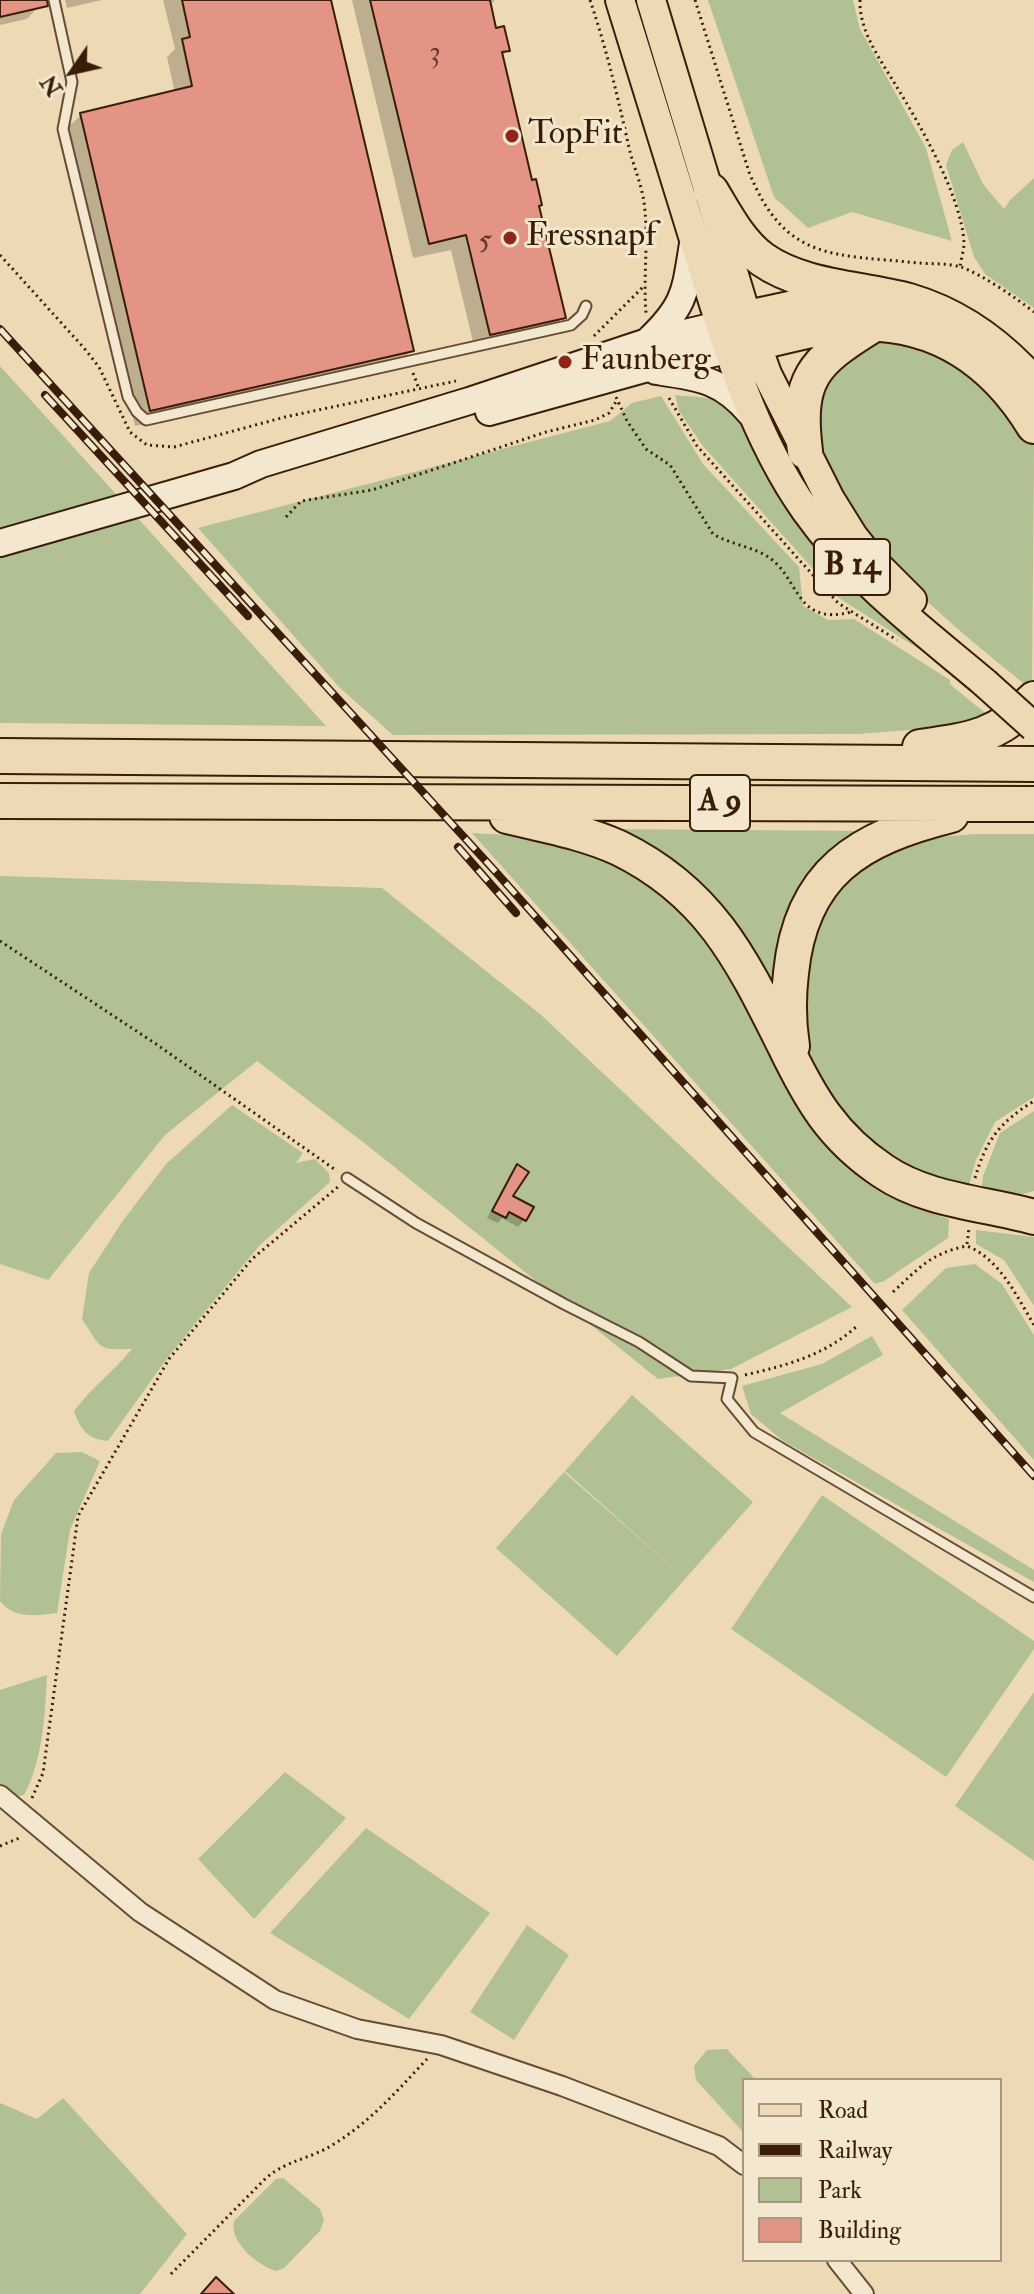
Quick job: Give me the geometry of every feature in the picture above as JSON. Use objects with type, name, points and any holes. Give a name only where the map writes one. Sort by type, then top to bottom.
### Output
[{"type":"highway","points":[[711,191],[745,243],[762,258],[783,271],[951,343],[997,376],[1034,426]]},
{"type":"highway","points":[[738,334],[828,327],[908,301],[984,336],[1034,385]]},
{"type":"highway","points":[[805,451],[801,421],[805,392],[811,377],[822,361],[880,311]]},
{"type":"highway","points":[[804,763],[982,736],[1007,724],[1034,699]]},
{"type":"highway","name":"A 9","points":[[0,756],[1034,764]]},
{"type":"highway","name":"A 9","points":[[0,801],[1034,804]]},
{"type":"highway","points":[[445,802],[552,827],[617,847],[653,867],[686,892],[725,936],[825,1120],[842,1139],[906,1185],[926,1192],[1026,1211]]},
{"type":"highway","points":[[797,1070],[787,1008],[793,952],[802,916],[820,884],[847,858],[896,833],[926,821],[996,804]]},
{"type":"main road","name":"B 14","points":[[620,0],[694,238],[738,334],[767,374],[830,499],[873,561],[990,677],[1034,727]]},
{"type":"main road","name":"B 14","points":[[651,0],[711,191],[757,420],[792,488],[840,554],[893,608],[1034,705]]},
{"type":"main road","points":[[0,543],[234,476],[261,464],[469,401],[647,330],[678,309],[687,281],[694,238]]},
{"type":"main road","points":[[647,330],[738,334]]},
{"type":"main road","points":[[234,476],[270,475],[383,440],[614,389],[644,369],[738,334]]},
{"type":"main road","points":[[644,369],[682,375],[724,387],[736,395],[757,420]]},
{"type":"street","points":[[0,1795],[140,1912],[275,2000],[357,2029],[441,2045],[719,2146],[742,2163]]},
{"type":"street","points":[[839,2262],[864,2294]]},
{"type":"lane","points":[[54,0],[72,82],[63,129],[128,397],[146,420],[571,325],[582,315],[586,306]]},
{"type":"lane","points":[[347,1178],[416,1223],[639,1342],[691,1376],[732,1378],[727,1399],[754,1432],[1034,1597]]},
{"type":"path","points":[[590,0],[644,199],[648,242],[647,330]]},
{"type":"path","points":[[695,0],[754,183],[782,228],[815,250],[841,256],[960,267],[1034,312]]},
{"type":"path","points":[[860,0],[864,27],[877,57],[916,119],[950,192],[961,222],[964,245],[960,267]]},
{"type":"path","points":[[286,517],[301,501],[372,490],[546,432],[595,420],[609,413],[614,389]]},
{"type":"path","points":[[614,389],[646,449],[670,465],[713,534],[766,555],[811,609],[833,617],[851,612]]},
{"type":"path","points":[[669,398],[697,446],[838,603],[896,640]]},
{"type":"path","points":[[0,941],[156,1044],[347,1178],[252,1259],[169,1359],[78,1516],[43,1773],[25,1815]]},
{"type":"path","points":[[974,1183],[981,1158],[993,1134],[1014,1114],[1034,1101]]},
{"type":"path","points":[[967,1246],[970,1224]]},
{"type":"path","points":[[893,1292],[943,1250],[967,1246],[988,1259],[1007,1281],[1034,1325]]},
{"type":"path","points":[[732,1378],[798,1362],[838,1343],[857,1326]]},
{"type":"path","points":[[0,1846],[41,1829]]},
{"type":"path","points":[[171,2274],[281,2165],[329,2147],[365,2124],[441,2045]]},
{"type":"green space","points":[[708,0],[853,0],[860,29],[926,148],[952,241],[852,212],[808,228],[774,197]]},
{"type":"green space","points":[[963,142],[983,184],[1004,209],[1034,178],[1034,308],[985,274],[974,257],[946,165],[952,150]]},
{"type":"green space","points":[[881,340],[950,353],[1012,411],[1034,446],[1032,690],[944,616],[891,563],[847,501],[828,459],[817,432],[815,413],[831,367]]},
{"type":"green space","points":[[0,366],[326,726],[0,723]]},
{"type":"green space","points":[[675,395],[713,399],[731,409],[747,431],[794,517],[812,541],[851,584],[939,662],[839,598],[702,445],[679,411]]},
{"type":"green space","points":[[661,396],[703,464],[799,567],[803,606],[828,620],[854,619],[950,680],[950,684],[990,717],[963,726],[857,734],[393,735],[340,688],[198,528],[610,421],[632,403]]},
{"type":"green space","points":[[602,829],[871,831],[851,842],[780,1015],[759,973]]},
{"type":"green space","points":[[472,833],[572,839],[689,903],[871,1180],[924,1211],[949,1219],[948,1238],[875,1284]]},
{"type":"green space","points":[[1034,834],[1034,1097],[995,1122],[976,1160],[969,1185],[952,1180],[949,1185],[920,1177],[859,1138],[815,1074],[798,1007],[822,902],[888,847],[924,838]]},
{"type":"green space","points":[[0,876],[382,888],[540,1014],[852,1307],[731,1369],[658,1379],[372,1149],[257,1061],[165,1135],[48,1280],[0,1264]]},
{"type":"green space","points":[[232,1105],[303,1153],[296,1163],[315,1159],[329,1173],[330,1182],[259,1246],[168,1357],[108,1441],[90,1436],[82,1428],[74,1411],[132,1349],[101,1346],[82,1319],[89,1273],[122,1222],[166,1164]]},
{"type":"green space","points":[[1034,1111],[1034,1191],[1015,1196],[981,1193],[983,1176],[1000,1133]]},
{"type":"green space","points":[[976,1230],[1034,1237],[1034,1306],[1004,1260],[976,1244]]},
{"type":"green space","points":[[975,1264],[1002,1284],[1034,1335],[1034,1460],[902,1310],[946,1268]]},
{"type":"green space","points":[[872,1336],[883,1355],[780,1413],[1034,1570],[1034,1582],[783,1441],[751,1414],[742,1386],[822,1364]]},
{"type":"green space","points":[[632,1395],[753,1502],[617,1656],[496,1548],[564,1472],[682,1576],[565,1471]]},
{"type":"green space","points":[[82,1452],[100,1461],[70,1530],[57,1613],[33,1615],[12,1611],[0,1601],[1,1534],[14,1500],[56,1453]]},
{"type":"green space","points":[[822,1495],[1034,1641],[1034,1649],[946,1777],[731,1629]]},
{"type":"green space","points":[[47,1675],[39,1752],[24,1795],[18,1796],[0,1783],[0,1690]]},
{"type":"green space","points":[[1034,1692],[1034,1861],[955,1806]]},
{"type":"green space","points":[[285,1772],[346,1818],[254,1919],[198,1859]]},
{"type":"green space","points":[[366,1828],[490,1913],[409,2019],[270,1933]]},
{"type":"green space","points":[[527,1925],[569,1955],[514,2040],[470,2012]]},
{"type":"green space","points":[[727,2049],[754,2078],[742,2078],[742,2131],[696,2080],[694,2066],[707,2050]]},
{"type":"green space","points":[[63,2098],[187,2234],[140,2294],[0,2294],[0,2103],[37,2119]]},
{"type":"green space","points":[[283,2178],[320,2209],[324,2220],[320,2231],[284,2268],[276,2271],[246,2252],[236,2237],[234,2221],[276,2179]]},
{"type":"building","points":[[0,0],[47,0],[48,6],[0,17]]},
{"type":"building","points":[[182,0],[331,0],[414,351],[150,411],[80,113],[192,86],[182,39],[190,37]]},
{"type":"building","points":[[370,0],[490,0],[496,28],[504,26],[510,51],[502,52],[532,180],[536,179],[542,205],[539,206],[566,318],[490,335],[466,235],[429,244]]},
{"type":"building","points":[[517,1164],[529,1172],[513,1196],[534,1207],[526,1221],[509,1212],[506,1218],[492,1211]]},
{"type":"building","points":[[216,2277],[234,2294],[201,2294]]},
{"type":"railway","points":[[0,329],[494,870],[1034,1476]]},
{"type":"railway","points":[[45,395],[248,616]]},
{"type":"railway","points":[[458,847],[516,913]]},
{"type":"place","name":"TopFit","points":[[512,136]]},
{"type":"place","name":"Fressnapf","points":[[510,238]]},
{"type":"place","name":"Faunberg","points":[[565,362]]}]
